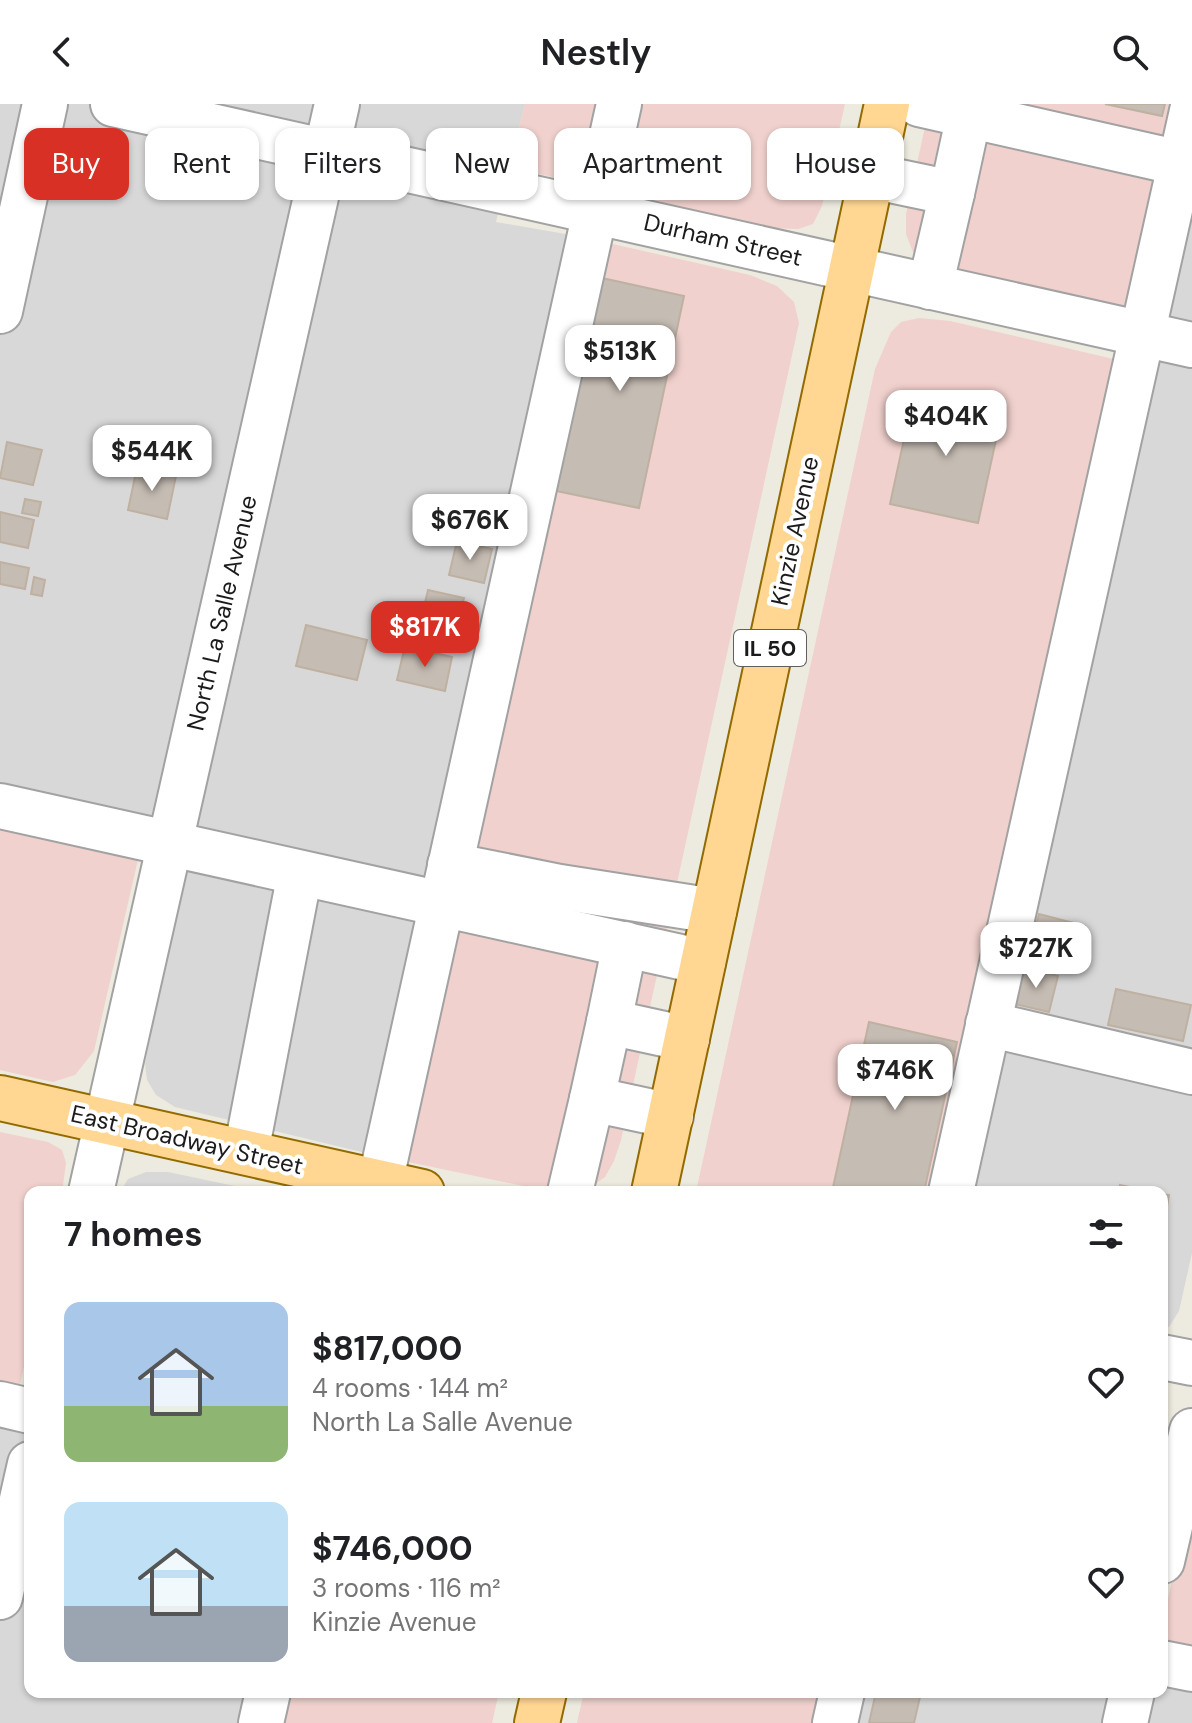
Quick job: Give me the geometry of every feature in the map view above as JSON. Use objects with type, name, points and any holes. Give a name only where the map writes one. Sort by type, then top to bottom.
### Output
[{"type":"main road","name":"Kinzie Avenue","points":[[882,128],[887,104]]},
{"type":"main road","name":"Kinzie Avenue","points":[[655,1186],[866,200]]},
{"type":"main road","name":"East Broadway Street","points":[[0,1098],[246,1152],[381,1186]]},
{"type":"main road","points":[[537,1723],[543,1698]]},
{"type":"street","points":[[0,311],[45,104]]},
{"type":"street","name":"Durham Street","points":[[113,104],[275,141]]},
{"type":"street","name":"North La Salle Avenue","points":[[332,128],[337,104]]},
{"type":"street","points":[[394,1186],[446,884],[619,104]]},
{"type":"street","points":[[919,104],[1180,163]]},
{"type":"street","points":[[952,1186],[1192,111]]},
{"type":"street","points":[[930,287],[969,115]]},
{"type":"street","name":"Durham Street","points":[[410,170],[1192,345]]},
{"type":"street","points":[[904,183],[952,193]]},
{"type":"street","name":"North La Salle Avenue","points":[[92,1186],[315,200]]},
{"type":"street","points":[[0,806],[300,873],[446,884],[560,887],[714,911]]},
{"type":"street","points":[[246,1152],[300,873]]},
{"type":"street","points":[[446,884],[625,944],[703,962]]},
{"type":"street","points":[[571,1186],[625,944]]},
{"type":"street","points":[[609,1022],[687,1039]]},
{"type":"street","points":[[988,1024],[1192,1072]]},
{"type":"street","points":[[592,1099],[671,1116]]},
{"type":"street","points":[[1168,1358],[1192,1363]]},
{"type":"street","points":[[0,1404],[24,1410]]},
{"type":"street","points":[[1168,1535],[1192,1431]]},
{"type":"street","points":[[0,1597],[24,1491]]},
{"type":"street","points":[[1168,1664],[1192,1669]]},
{"type":"street","points":[[261,1723],[267,1698]]},
{"type":"street","points":[[835,1723],[841,1698]]},
{"type":"street","points":[[1125,1723],[1131,1698]]},
{"type":"shaded area","points":[[0,104],[525,104],[519,128],[426,128],[426,200],[501,200],[496,222],[577,236],[370,1154],[175,1107],[156,1095],[147,1080],[145,1064],[189,838],[0,798]]},
{"type":"shaded area","points":[[525,104],[845,104],[840,128],[767,128],[767,200],[823,200],[813,224],[798,229],[773,228],[652,200],[751,200],[751,128],[554,128],[554,177],[538,174],[538,128],[519,128]]},
{"type":"shaded area","points":[[930,104],[1176,104],[1128,312],[928,264],[913,252],[906,234],[906,214]]},
{"type":"shaded area","points":[[1192,175],[1192,1253],[1179,1311],[1169,1327],[1168,1186],[962,1186]]},
{"type":"shaded area","points":[[577,236],[750,275],[777,286],[794,302],[799,323],[614,1161],[605,1177],[592,1186],[523,1186],[370,1154]]},
{"type":"shaded area","points":[[919,318],[950,321],[1122,361],[935,1186],[697,1186],[875,369],[891,332],[901,322]]},
{"type":"shaded area","points":[[0,798],[145,829],[94,1051],[75,1075],[53,1082],[0,1070]]},
{"type":"shaded area","points":[[0,1132],[48,1142],[62,1150],[66,1163],[63,1186],[24,1186],[24,1367],[13,1417],[0,1414]]},
{"type":"shaded area","points":[[146,1172],[168,1172],[234,1186],[124,1186],[128,1179]]},
{"type":"shaded area","points":[[0,1414],[24,1420],[24,1698],[254,1698],[248,1723],[0,1723]]},
{"type":"shaded area","points":[[1192,1492],[1192,1655],[1168,1649],[1168,1598]]},
{"type":"shaded area","points":[[1168,1673],[1192,1679],[1192,1723],[845,1723],[850,1698],[1168,1698]]},
{"type":"shaded area","points":[[254,1698],[498,1698],[492,1723],[248,1723]]},
{"type":"shaded area","points":[[583,1698],[850,1698],[845,1723],[577,1723]]},
{"type":"building","points":[[1105,104],[1165,104],[1162,116]]},
{"type":"building","points":[[602,278],[684,296],[639,508],[556,491]]},
{"type":"building","points":[[914,393],[1002,412],[978,523],[890,504]]},
{"type":"building","points":[[7,442],[42,450],[33,485],[0,478]]},
{"type":"building","points":[[137,467],[176,476],[167,519],[128,510]]},
{"type":"building","points":[[25,499],[41,502],[38,516],[22,513]]},
{"type":"building","points":[[0,512],[34,520],[28,548],[0,542]]},
{"type":"building","points":[[457,541],[492,549],[484,583],[449,575]]},
{"type":"building","points":[[0,562],[29,568],[25,589],[0,584]]},
{"type":"building","points":[[34,577],[45,580],[42,596],[31,594]]},
{"type":"building","points":[[428,590],[464,598],[455,633],[420,624]]},
{"type":"building","points":[[306,625],[367,640],[357,680],[296,666]]},
{"type":"building","points":[[405,646],[452,657],[445,691],[397,680]]},
{"type":"building","points":[[1039,914],[1085,926],[1076,961],[1030,949]]},
{"type":"building","points":[[1024,968],[1058,976],[1049,1012],[1015,1004]]},
{"type":"building","points":[[1116,989],[1191,1005],[1183,1041],[1108,1025]]},
{"type":"building","points":[[869,1022],[957,1042],[925,1186],[833,1186]]},
{"type":"building","points":[[875,1698],[920,1698],[914,1723],[869,1723]]}]
